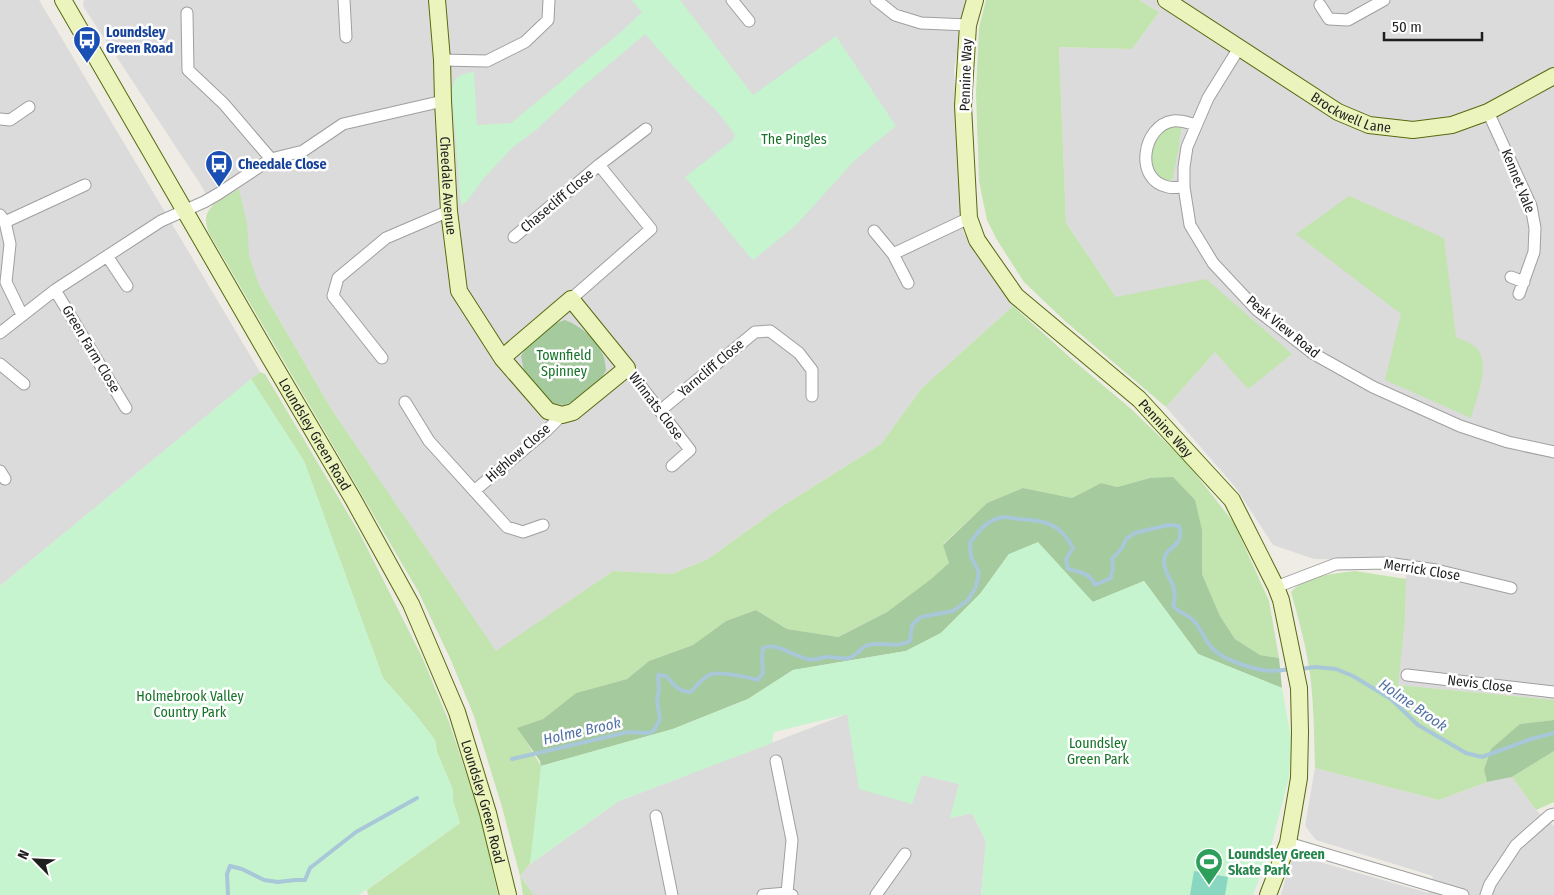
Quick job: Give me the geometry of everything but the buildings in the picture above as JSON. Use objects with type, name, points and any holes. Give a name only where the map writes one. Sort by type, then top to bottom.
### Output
[{"type":"street","name":"Loundsley Green Road","points":[[63,0],[266,353],[353,499],[411,604],[457,712],[486,806],[508,895]]},
{"type":"street","points":[[344,0],[346,37]]},
{"type":"street","name":"Cheedale Avenue","points":[[437,0],[450,211],[459,291],[502,358],[548,411],[562,415]]},
{"type":"street","points":[[442,60],[487,61],[525,42],[548,20],[549,0]]},
{"type":"street","points":[[732,0],[749,21]]},
{"type":"street","points":[[876,0],[895,15],[921,23],[968,25]]},
{"type":"street","name":"Pennine Way","points":[[975,0],[968,25],[963,106],[969,218],[977,240],[1016,296],[1139,399],[1232,500],[1281,600],[1299,688],[1299,778],[1288,843],[1268,895]]},
{"type":"street","name":"Brockwell Lane","points":[[1166,0],[1338,112],[1369,125],[1413,130],[1452,125],[1488,112],[1554,76]]},
{"type":"street","points":[[1320,4],[1329,19],[1348,20],[1384,0]]},
{"type":"street","points":[[187,13],[188,70],[224,104],[270,159]]},
{"type":"street","name":"Peak View Road","points":[[1239,48],[1208,98],[1187,147],[1184,167],[1184,187],[1190,225],[1212,263],[1258,310],[1314,354],[1373,387],[1460,426],[1508,442],[1554,452]]},
{"type":"street","points":[[184,211],[218,194],[270,159],[303,151],[344,124],[443,101]]},
{"type":"street","points":[[0,120],[10,120],[28,107]]},
{"type":"street","name":"Kennet Vale","points":[[1488,112],[1531,206],[1535,228],[1534,252],[1520,294]]},
{"type":"street","points":[[1184,187],[1169,187],[1154,180],[1149,174],[1145,159],[1149,142],[1154,133],[1162,126],[1171,121],[1196,125]]},
{"type":"street","name":"Chasecliff Close","points":[[514,237],[646,128]]},
{"type":"street","name":"Chasecliff Close","points":[[571,300],[651,230],[599,165]]},
{"type":"street","points":[[22,315],[6,282],[10,244],[2,219],[85,185]]},
{"type":"street","name":"Green Farm Close","points":[[0,333],[55,290],[161,221],[184,211]]},
{"type":"street","points":[[382,358],[334,296],[338,278],[386,238],[450,211]]},
{"type":"street","points":[[894,254],[969,218]]},
{"type":"street","points":[[874,231],[894,254],[908,282]]},
{"type":"street","points":[[107,256],[127,286]]},
{"type":"street","points":[[1511,277],[1524,282]]},
{"type":"street","name":"Green Farm Close","points":[[55,290],[126,408]]},
{"type":"street","points":[[502,358],[571,300],[627,368],[573,412],[562,415]]},
{"type":"street","name":"Yarncliff Close","points":[[660,410],[755,332],[770,331],[800,353],[812,370],[812,396]]},
{"type":"street","points":[[0,364],[24,384]]},
{"type":"street","name":"Winnats Close","points":[[627,368],[690,450],[672,466]]},
{"type":"street","name":"Highlow Close","points":[[405,402],[429,441],[507,527],[523,532],[543,525]]},
{"type":"street","name":"Highlow Close","points":[[474,491],[546,431],[562,415]]},
{"type":"street","name":"Merrick Close","points":[[1276,587],[1336,564],[1387,563],[1436,570],[1511,588]]},
{"type":"street","name":"Nevis Close","points":[[1406,675],[1554,692]]},
{"type":"street","points":[[763,895],[789,894],[792,840],[776,761]]},
{"type":"street","points":[[1486,895],[1490,884],[1516,845],[1554,814]]},
{"type":"street","points":[[656,816],[672,895]]},
{"type":"street","points":[[1288,843],[1463,895]]},
{"type":"street","points":[[876,895],[905,854]]},
{"type":"shaded area","points":[[0,0],[39,0],[260,372],[0,586]]},
{"type":"shaded area","points":[[84,0],[970,0],[954,68],[963,232],[1013,306],[922,388],[881,444],[776,510],[708,559],[672,574],[613,571],[496,652],[332,410],[199,182],[83,6]]},
{"type":"shaded area","points":[[1139,0],[1554,0],[1554,700],[1397,685],[1405,620],[1406,561],[1314,559],[1273,545],[1236,488],[1166,407],[1215,352],[1292,353],[1116,297],[1066,223],[1059,47],[1132,49],[1159,12]]},
{"type":"shaded area","points":[[847,714],[922,775],[959,784],[951,818],[972,813],[986,841],[981,895],[534,895],[520,876],[530,864],[619,801]]},
{"type":"shaded area","points":[[1315,768],[1439,800],[1487,782],[1512,777],[1536,810],[1554,826],[1554,895],[1281,895],[1292,854],[1428,893],[1433,876],[1316,840],[1305,826]]},
{"type":"green space","name":"The Pingles","points":[[632,0],[680,0],[753,95],[836,36],[896,126],[856,159],[795,226],[753,260],[685,177],[733,140],[735,135],[717,111],[692,87],[645,34],[580,89],[536,130],[513,147],[461,206],[452,93],[454,83],[458,77],[474,72],[477,125],[511,123],[620,33],[642,12]]},
{"type":"green space","points":[[986,0],[1139,0],[1159,12],[1132,49],[1059,47],[1066,223],[1116,297],[1206,279],[1292,354],[1248,389],[1215,352],[1166,407],[1065,321],[1024,282],[997,240],[987,220],[979,181],[976,93],[979,28]]},
{"type":"green space","points":[[1171,126],[1181,128],[1172,179],[1171,182],[1167,182],[1157,175],[1152,168],[1151,158],[1152,147],[1161,130]]},
{"type":"green space","points":[[239,189],[247,224],[249,256],[259,285],[332,410],[496,651],[613,571],[672,574],[708,559],[776,510],[881,444],[922,388],[1013,306],[1130,408],[1187,463],[1234,523],[1269,601],[1279,658],[1260,655],[1235,639],[1220,616],[1202,574],[1202,530],[1150,478],[1117,487],[1101,483],[1072,498],[1023,488],[987,503],[943,544],[949,563],[931,579],[887,612],[837,637],[787,629],[756,610],[726,621],[693,645],[649,661],[627,679],[576,693],[543,719],[518,728],[541,766],[540,791],[530,864],[520,876],[502,807],[474,716],[450,658],[418,591],[209,233],[206,217],[209,211],[218,201]]},
{"type":"green space","points":[[1349,196],[1444,238],[1456,337],[1474,346],[1480,352],[1482,360],[1483,370],[1471,418],[1385,380],[1401,314],[1296,234]]},
{"type":"green space","name":"Townfield Spinney","points":[[565,320],[582,329],[592,338],[604,357],[606,370],[599,383],[579,399],[564,405],[554,404],[541,392],[524,371],[521,356],[530,341],[547,326]]},
{"type":"green space","points":[[260,372],[265,374],[360,534],[422,657],[449,722],[482,823],[498,895],[368,895],[367,890],[460,823],[453,801],[453,790],[437,752],[435,740],[383,678],[304,461],[251,379]]},
{"type":"green space","name":"Holmebrook Valley Country Park","points":[[251,379],[304,461],[383,678],[435,740],[437,752],[453,790],[453,801],[460,823],[359,895],[0,895],[0,586]]},
{"type":"green space","points":[[1173,477],[1195,500],[1202,530],[1202,574],[1220,616],[1235,639],[1260,655],[1279,658],[1282,688],[1198,654],[1144,581],[1093,602],[1009,554],[980,594],[941,633],[906,651],[793,670],[748,699],[673,729],[541,766],[540,761],[517,728],[543,719],[576,693],[627,679],[649,661],[693,645],[726,621],[756,610],[787,629],[838,637],[887,612],[931,579],[949,563],[943,545],[987,503],[1023,488],[1072,498],[1101,483],[1117,487],[1150,478]]},
{"type":"green space","name":"Loundsley Green Park","points":[[1038,542],[1093,602],[1144,581],[1198,654],[1282,688],[1291,738],[1289,777],[1270,850],[1253,895],[981,895],[986,841],[972,813],[950,818],[959,784],[922,775],[912,804],[859,789],[847,714],[774,732],[772,743],[619,801],[530,864],[541,766],[673,729],[748,699],[793,670],[906,651],[941,633],[980,594],[1009,554]]},
{"type":"green space","points":[[1355,571],[1406,579],[1405,620],[1398,685],[1554,700],[1554,720],[1520,724],[1484,770],[1487,782],[1439,800],[1315,768],[1311,679],[1291,592],[1297,586],[1312,579],[1329,574]]},
{"type":"green space","points":[[1554,720],[1554,751],[1512,777],[1487,782],[1484,770],[1491,749],[1520,724]]},
{"type":"green space","points":[[1554,751],[1554,802],[1536,810],[1512,777]]},
{"type":"green space","name":"Loundsley Green Skate Park","points":[[1194,871],[1228,877],[1225,895],[1190,895]]},
{"type":"green space","points":[[520,876],[534,895],[523,895]]},
{"type":"waterway","name":"Holme Brook","points":[[512,759],[628,732],[650,733],[655,729],[660,719],[657,701],[659,690],[658,675],[666,676],[680,689],[691,692],[704,678],[713,674],[733,674],[758,680],[763,673],[763,648],[779,648],[809,660],[814,660],[829,657],[852,657],[868,645],[895,645],[910,641],[912,625],[921,617],[953,611],[968,600],[976,587],[979,572],[971,557],[970,543],[986,525],[1001,517],[1036,520],[1057,528],[1063,533],[1073,548],[1066,559],[1068,569],[1087,575],[1095,585],[1111,578],[1112,559],[1122,548],[1126,539],[1135,533],[1168,525],[1179,526],[1179,539],[1165,555],[1164,560],[1175,591],[1173,606],[1191,618],[1211,647],[1226,658],[1249,667],[1264,670],[1291,669]]},
{"type":"waterway","name":"Holme Brook","points":[[1300,669],[1315,667],[1336,669],[1353,676],[1391,699],[1418,725],[1466,753],[1482,757],[1531,739],[1554,733]]},
{"type":"waterway","name":"Holme Brook","points":[[228,895],[227,874],[230,866],[242,869],[264,880],[278,882],[305,880],[310,868],[356,832],[417,798]]},
{"type":"place","name":"Loundsley Green Road","points":[[87,64]]},
{"type":"place","name":"Cheedale Close","points":[[219,188]]},
{"type":"place","name":"Loundsley Green Skate Park","points":[[1209,886]]}]
